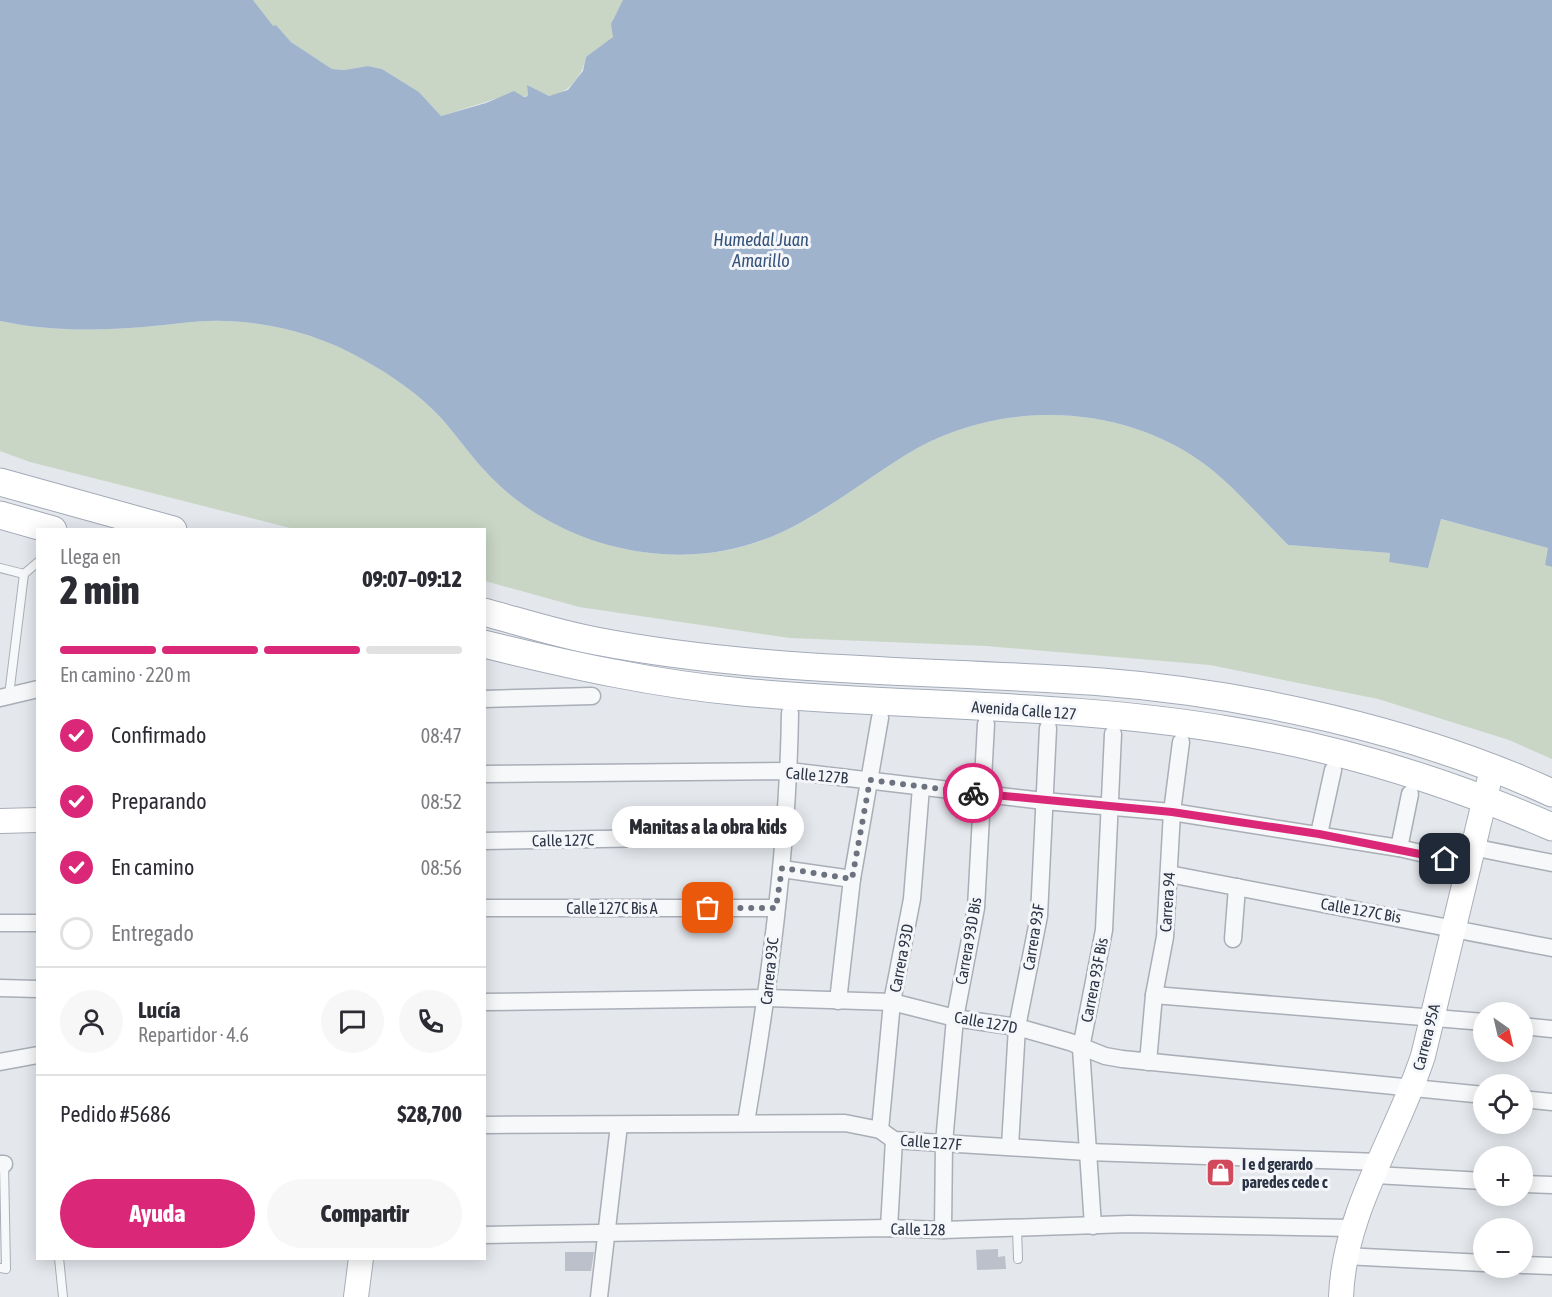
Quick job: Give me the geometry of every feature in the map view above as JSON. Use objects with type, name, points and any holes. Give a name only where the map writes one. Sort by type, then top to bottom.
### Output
[{"type":"main road","points":[[0,482],[166,528]]},
{"type":"main road","points":[[0,515],[46,528]]},
{"type":"main road","name":"Avenida Calle 127","points":[[486,613],[593,641],[700,656],[812,666],[1105,682],[1184,691],[1334,720],[1492,769],[1552,793]]},
{"type":"main road","name":"Avenida Calle 127","points":[[486,644],[581,668],[702,688],[1142,718],[1227,730],[1336,753],[1483,800],[1552,827]]},
{"type":"street","points":[[3,695],[36,689]]},
{"type":"street","points":[[486,699],[592,696]]},
{"type":"street","name":"Carrera 93C","points":[[746,1122],[766,998],[786,836],[790,712]]},
{"type":"street","points":[[838,1001],[852,879],[880,718]]},
{"type":"street","name":"Carrera 93D Bis","points":[[943,1230],[944,1143],[955,1018],[976,908],[986,724]]},
{"type":"street","name":"Carrera 93F","points":[[1010,1146],[1017,1027],[1039,916],[1048,728]]},
{"type":"street","name":"Carrera 93F Bis","points":[[1093,1226],[1081,1048],[1104,930],[1113,734]]},
{"type":"street","name":"Carrera 94","points":[[1148,1062],[1154,995],[1165,937],[1172,812],[1181,742]]},
{"type":"street","name":"Carrera 95A","points":[[1341,1297],[1344,1256],[1352,1228],[1413,1087],[1492,769]]},
{"type":"street","points":[[1319,834],[1333,770]]},
{"type":"street","name":"Calle 127B","points":[[486,774],[789,771],[1044,801],[1172,812],[1399,848],[1552,863]]},
{"type":"street","name":"Carrera 93D","points":[[889,1228],[887,1135],[892,1002],[912,899],[921,787]]},
{"type":"street","points":[[1399,848],[1410,794]]},
{"type":"street","points":[[0,822],[36,820]]},
{"type":"street","name":"Calle 127C","points":[[486,841],[786,836]]},
{"type":"street","points":[[782,868],[852,879]]},
{"type":"street","name":"Calle 127C Bis","points":[[1169,874],[1453,927],[1552,948]]},
{"type":"street","points":[[1233,939],[1237,887]]},
{"type":"street","name":"Calle 127C Bis A","points":[[486,908],[776,908]]},
{"type":"street","points":[[0,923],[36,923]]},
{"type":"street","points":[[0,988],[36,989]]},
{"type":"street","points":[[1154,995],[1473,1021]]},
{"type":"street","name":"Calle 127D","points":[[486,1002],[766,998],[892,1002],[955,1018],[1017,1027],[1070,1042],[1105,1056],[1473,1094]]},
{"type":"street","points":[[1533,1027],[1552,1029]]},
{"type":"street","points":[[0,1062],[36,1055]]},
{"type":"street","points":[[1533,1100],[1552,1102]]},
{"type":"street","name":"Calle 127F","points":[[486,1125],[845,1123],[887,1135],[944,1143],[1377,1169],[1473,1180]]},
{"type":"street","points":[[599,1297],[608,1235],[618,1125]]},
{"type":"street","points":[[1533,1184],[1552,1185]]},
{"type":"street","name":"Calle 128","points":[[486,1235],[608,1235],[889,1228],[943,1230],[1129,1224],[1352,1228]]},
{"type":"street","points":[[1344,1256],[1473,1262]]},
{"type":"street","points":[[356,1297],[361,1260]]},
{"type":"street","points":[[1533,1265],[1552,1266]]},
{"type":"lane","points":[[3,695],[24,574],[36,564]]},
{"type":"lane","points":[[0,568],[24,574]]},
{"type":"lane","points":[[2,1164],[3,1268]]},
{"type":"lane","points":[[1017,1228],[1018,1259]]},
{"type":"lane","points":[[59,1260],[63,1297]]},
{"type":"green space","points":[[253,0],[624,1],[613,19],[613,37],[606,45],[586,57],[578,77],[563,91],[549,96],[527,86],[528,96],[498,98],[441,116],[419,92],[382,69],[368,66],[344,70],[332,69],[291,42],[276,25],[273,27]]},
{"type":"green space","points":[[0,321],[36,327],[90,329],[223,321],[259,324],[295,331],[329,343],[362,359],[414,393],[442,419],[499,485],[535,513],[554,524],[596,541],[640,552],[662,554],[700,554],[733,549],[764,540],[820,512],[904,456],[940,437],[979,424],[1019,417],[1060,415],[1100,420],[1140,430],[1177,447],[1211,469],[1241,496],[1288,545],[1390,553],[1389,562],[1440,519],[1549,548],[1545,565],[1552,567],[1552,759],[1509,740],[1378,699],[1210,665],[986,646],[790,638],[579,607],[486,581],[486,528],[290,528],[30,462],[0,451]]},
{"type":"water","name":"Humedal Juan Amarillo","points":[[0,0],[253,0],[273,26],[276,25],[291,42],[332,69],[344,70],[368,66],[382,69],[419,92],[441,116],[486,103],[514,91],[524,97],[528,96],[527,85],[549,96],[568,90],[583,71],[586,57],[613,37],[611,24],[623,0],[1552,0],[1552,567],[1545,565],[1548,548],[1441,519],[1428,568],[1389,562],[1390,553],[1288,545],[1241,496],[1211,469],[1177,447],[1140,430],[1100,420],[1060,415],[1019,417],[979,424],[940,437],[904,456],[792,527],[764,540],[733,549],[699,554],[640,552],[574,533],[554,524],[516,500],[483,469],[424,401],[384,372],[329,343],[295,331],[241,322],[193,322],[90,329],[36,327],[0,321]]},
{"type":"building","points":[[998,1249],[998,1257],[1005,1256],[1006,1269],[977,1270],[976,1250]]},
{"type":"building","points":[[565,1252],[594,1252],[591,1271],[565,1271]]},
{"type":"way so far","points":[[708,908],[776,908],[782,868],[852,879],[870,780],[973,793]]},
{"type":"place","name":"Manitas a la obra kids","points":[[708,908]]},
{"type":"place","name":"I e d gerardo paredes cede c","points":[[1221,1173]]},
{"type":"route","points":[[973,793],[1172,812],[1319,834],[1399,848],[1445,859]]}]
